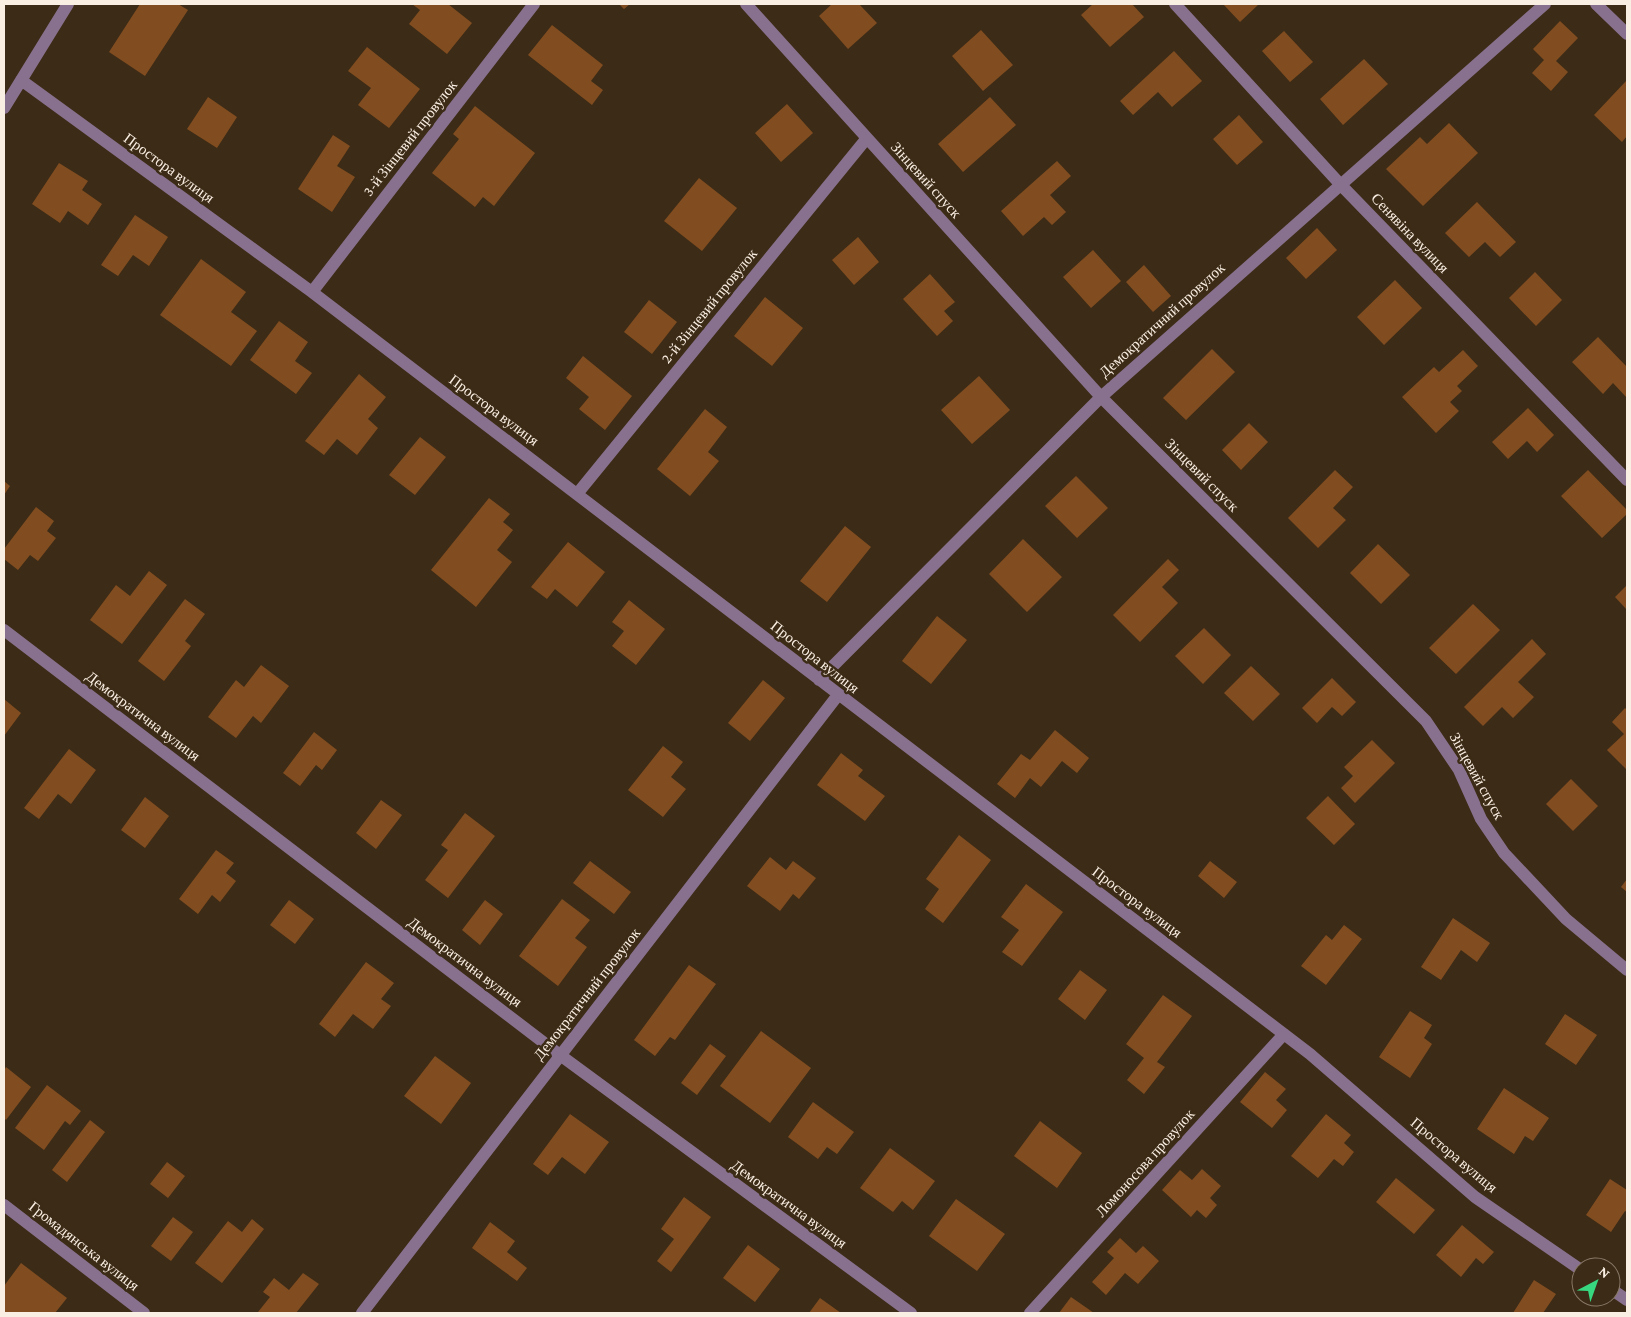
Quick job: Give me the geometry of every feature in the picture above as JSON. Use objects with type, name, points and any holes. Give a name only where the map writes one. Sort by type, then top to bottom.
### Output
[{"type":"street","points":[[4,108],[68,4]]},
{"type":"street","name":"3-й Зінцевий провулок","points":[[312,292],[534,4]]},
{"type":"street","name":"Зінцевий спуск","points":[[746,4],[1100,397],[1426,721],[1459,770],[1481,819],[1504,853],[1566,919],[1627,970]]},
{"type":"street","name":"Сенявіна вулиця","points":[[1175,4],[1340,184],[1627,480]]},
{"type":"street","name":"Демократичний провулок","points":[[819,680],[1100,397],[1545,4]]},
{"type":"street","points":[[1596,4],[1627,34]]},
{"type":"street","name":"Простора вулиця","points":[[21,80],[312,292],[577,494],[1310,1054],[1475,1196],[1571,1263]]},
{"type":"street","name":"2-й Зінцевий провулок","points":[[577,494],[867,138]]},
{"type":"street","name":"Демократична вулиця","points":[[4,630],[560,1055],[911,1313]]},
{"type":"street","name":"Демократичний провулок","points":[[362,1313],[838,695]]},
{"type":"street","name":"Ломоносова провулок","points":[[1030,1313],[1284,1034]]},
{"type":"street","name":"Громадянська вулиця","points":[[4,1205],[144,1313]]},
{"type":"building","points":[[140,4],[178,4],[188,10],[145,76],[109,52]]},
{"type":"building","points":[[412,4],[448,4],[472,23],[447,54],[409,24],[420,10]]},
{"type":"building","points":[[619,4],[630,4],[624,9]]},
{"type":"building","points":[[832,4],[859,4],[877,23],[848,49],[819,16]]},
{"type":"building","points":[[1093,4],[1132,4],[1144,17],[1110,47],[1081,15]]},
{"type":"building","points":[[1223,4],[1259,4],[1240,22]]},
{"type":"building","points":[[1560,21],[1578,38],[1556,61],[1568,72],[1551,91],[1532,73],[1544,60],[1533,49]]},
{"type":"building","points":[[552,25],[603,65],[591,81],[603,90],[592,105],[528,55]]},
{"type":"building","points":[[981,30],[1013,65],[983,91],[952,56]]},
{"type":"building","points":[[1284,31],[1313,62],[1290,82],[1262,51]]},
{"type":"building","points":[[367,47],[420,89],[389,128],[358,105],[371,88],[348,71]]},
{"type":"building","points":[[1174,51],[1202,81],[1172,107],[1158,92],[1133,115],[1120,101]]},
{"type":"building","points":[[1364,59],[1388,84],[1343,125],[1320,99]]},
{"type":"building","points":[[1627,80],[1627,136],[1622,142],[1594,115]]},
{"type":"building","points":[[208,97],[237,117],[217,148],[187,129]]},
{"type":"building","points":[[990,97],[1016,125],[963,172],[938,144]]},
{"type":"building","points":[[787,104],[813,133],[781,162],[755,133]]},
{"type":"building","points":[[475,106],[535,153],[494,206],[483,197],[475,207],[432,173],[459,139],[453,134]]},
{"type":"building","points":[[1239,115],[1263,142],[1237,165],[1213,139]]},
{"type":"building","points":[[1449,123],[1478,153],[1423,206],[1386,169],[1420,137],[1427,144]]},
{"type":"building","points":[[333,135],[350,146],[337,166],[355,177],[332,212],[298,189]]},
{"type":"building","points":[[1057,161],[1071,176],[1050,195],[1066,212],[1052,225],[1044,217],[1023,236],[1001,211]]},
{"type":"building","points":[[59,163],[88,181],[82,190],[102,204],[88,225],[68,211],[60,223],[32,204]]},
{"type":"building","points":[[699,178],[737,208],[702,251],[664,221]]},
{"type":"building","points":[[1477,202],[1516,242],[1500,257],[1485,242],[1469,257],[1445,233]]},
{"type":"building","points":[[135,215],[168,237],[149,266],[133,255],[118,276],[101,265]]},
{"type":"building","points":[[1317,228],[1337,250],[1306,279],[1286,258]]},
{"type":"building","points":[[858,237],[879,262],[854,285],[832,260]]},
{"type":"building","points":[[1093,250],[1121,281],[1091,308],[1063,277]]},
{"type":"building","points":[[201,259],[246,292],[231,312],[257,331],[231,366],[160,315]]},
{"type":"building","points":[[1144,265],[1171,296],[1153,312],[1126,282]]},
{"type":"building","points":[[1535,272],[1562,300],[1536,326],[1509,298]]},
{"type":"building","points":[[930,274],[955,302],[944,311],[953,321],[937,336],[903,299]]},
{"type":"building","points":[[1395,280],[1422,308],[1384,345],[1357,317]]},
{"type":"building","points":[[765,297],[803,328],[772,366],[734,336]]},
{"type":"building","points":[[649,300],[677,322],[652,354],[624,332]]},
{"type":"building","points":[[279,321],[308,342],[295,361],[312,373],[296,394],[250,360]]},
{"type":"building","points":[[1598,337],[1627,367],[1627,398],[1613,383],[1603,394],[1572,362]]},
{"type":"building","points":[[1212,349],[1235,372],[1186,420],[1163,398]]},
{"type":"building","points":[[1463,350],[1478,366],[1457,386],[1462,391],[1450,402],[1459,411],[1436,433],[1402,397],[1434,367],[1439,372]]},
{"type":"building","points":[[583,356],[632,396],[605,430],[579,409],[589,397],[566,378]]},
{"type":"building","points":[[359,374],[386,397],[368,419],[378,428],[357,455],[337,439],[324,455],[305,441]]},
{"type":"building","points":[[979,376],[1010,410],[972,444],[941,410]]},
{"type":"building","points":[[1528,408],[1554,435],[1537,452],[1527,441],[1508,459],[1492,442]]},
{"type":"building","points":[[705,409],[727,427],[708,452],[719,461],[690,496],[657,469]]},
{"type":"building","points":[[1249,423],[1268,442],[1241,470],[1222,450]]},
{"type":"building","points":[[420,437],[446,457],[415,495],[389,475]]},
{"type":"building","points":[[1335,470],[1353,487],[1333,508],[1346,520],[1318,548],[1288,518]]},
{"type":"building","points":[[1588,470],[1627,510],[1627,514],[1602,538],[1561,496]]},
{"type":"building","points":[[1076,476],[1108,508],[1077,538],[1045,506]]},
{"type":"building","points":[[4,481],[10,486],[4,495]]},
{"type":"building","points":[[489,498],[510,514],[503,522],[513,530],[497,550],[512,562],[476,607],[431,570]]},
{"type":"building","points":[[36,507],[54,521],[47,531],[56,538],[38,561],[30,555],[18,570],[4,559],[4,549]]},
{"type":"building","points":[[845,526],[871,547],[827,602],[800,581]]},
{"type":"building","points":[[1023,539],[1062,577],[1027,612],[989,574]]},
{"type":"building","points":[[568,542],[605,572],[577,607],[555,589],[547,599],[531,587]]},
{"type":"building","points":[[1378,544],[1410,575],[1381,604],[1350,573]]},
{"type":"building","points":[[1168,559],[1179,570],[1162,587],[1178,603],[1140,642],[1113,615]]},
{"type":"building","points":[[149,571],[167,585],[122,644],[90,620],[116,585],[130,596]]},
{"type":"building","points":[[1627,585],[1627,610],[1615,597]]},
{"type":"building","points":[[185,599],[205,614],[185,641],[191,646],[164,681],[138,661]]},
{"type":"building","points":[[629,600],[665,629],[636,665],[612,646],[624,631],[612,622]]},
{"type":"building","points":[[1473,604],[1500,630],[1456,674],[1429,648]]},
{"type":"building","points":[[937,616],[967,640],[931,684],[902,661]]},
{"type":"building","points":[[1204,628],[1231,655],[1203,684],[1175,656]]},
{"type":"building","points":[[1532,639],[1546,654],[1518,682],[1534,697],[1513,718],[1502,707],[1483,726],[1464,707]]},
{"type":"building","points":[[261,665],[289,686],[261,723],[253,716],[236,738],[208,717],[236,680],[244,687]]},
{"type":"building","points":[[1251,666],[1280,694],[1253,721],[1224,693]]},
{"type":"building","points":[[1332,678],[1356,702],[1342,716],[1332,707],[1317,723],[1302,708]]},
{"type":"building","points":[[763,680],[785,698],[750,741],[728,723]]},
{"type":"building","points":[[4,699],[21,713],[4,736]]},
{"type":"building","points":[[1625,708],[1627,710],[1627,770],[1607,750],[1624,734],[1612,722]]},
{"type":"building","points":[[1055,730],[1089,758],[1077,773],[1062,761],[1041,787],[1030,778],[1015,798],[997,784],[1021,754],[1030,760]]},
{"type":"building","points":[[314,732],[337,750],[322,770],[316,765],[300,786],[283,773]]},
{"type":"building","points":[[1372,740],[1395,763],[1355,803],[1341,788],[1353,776],[1344,767]]},
{"type":"building","points":[[663,746],[683,762],[671,777],[686,789],[663,817],[628,790]]},
{"type":"building","points":[[69,749],[96,770],[71,804],[58,794],[39,819],[24,808]]},
{"type":"building","points":[[841,753],[863,770],[858,776],[885,796],[865,821],[817,785]]},
{"type":"building","points":[[1571,779],[1598,806],[1573,831],[1546,804]]},
{"type":"building","points":[[1328,796],[1355,824],[1334,845],[1306,818]]},
{"type":"building","points":[[145,797],[169,816],[145,848],[121,830]]},
{"type":"building","points":[[381,800],[402,815],[376,849],[356,833]]},
{"type":"building","points":[[465,813],[495,836],[448,898],[425,880],[448,850],[441,845]]},
{"type":"building","points":[[959,835],[991,860],[943,923],[925,909],[939,889],[926,879]]},
{"type":"building","points":[[216,850],[234,863],[226,873],[236,881],[220,902],[212,895],[198,914],[179,899]]},
{"type":"building","points":[[770,857],[786,870],[793,861],[816,878],[799,899],[793,894],[780,911],[747,886]]},
{"type":"building","points":[[590,861],[631,892],[614,914],[573,883]]},
{"type":"building","points":[[1210,861],[1237,882],[1224,898],[1198,876]]},
{"type":"building","points":[[1627,879],[1627,892],[1621,887]]},
{"type":"building","points":[[1026,884],[1063,912],[1022,966],[1002,952],[1019,930],[1001,917]]},
{"type":"building","points":[[562,899],[590,920],[575,938],[587,947],[558,986],[519,956]]},
{"type":"building","points":[[289,900],[314,919],[295,944],[270,925]]},
{"type":"building","points":[[485,900],[503,914],[480,945],[462,930]]},
{"type":"building","points":[[1453,918],[1490,943],[1477,962],[1461,950],[1441,980],[1421,967]]},
{"type":"building","points":[[1344,925],[1362,939],[1326,985],[1301,966],[1326,935],[1332,940]]},
{"type":"building","points":[[366,962],[394,983],[381,999],[391,1006],[373,1029],[353,1014],[335,1037],[319,1024]]},
{"type":"building","points":[[689,965],[716,984],[675,1040],[670,1037],[655,1056],[634,1040]]},
{"type":"building","points":[[1080,970],[1107,990],[1085,1020],[1058,999]]},
{"type":"building","points":[[1163,995],[1192,1016],[1157,1062],[1165,1067],[1144,1094],[1127,1080],[1144,1058],[1126,1044]]},
{"type":"building","points":[[1410,1011],[1432,1025],[1424,1038],[1432,1044],[1410,1078],[1379,1057]]},
{"type":"building","points":[[1565,1014],[1597,1035],[1576,1065],[1545,1044]]},
{"type":"building","points":[[761,1031],[811,1068],[770,1123],[720,1086]]},
{"type":"building","points":[[710,1044],[726,1056],[697,1095],[681,1083]]},
{"type":"building","points":[[435,1056],[471,1083],[441,1124],[404,1096]]},
{"type":"building","points":[[6,1067],[31,1087],[6,1120],[4,1118],[4,1071]]},
{"type":"building","points":[[1265,1072],[1286,1089],[1276,1100],[1287,1110],[1272,1128],[1240,1102]]},
{"type":"building","points":[[47,1085],[81,1111],[70,1125],[65,1121],[44,1150],[15,1128]]},
{"type":"building","points":[[1504,1088],[1549,1118],[1533,1141],[1525,1136],[1514,1154],[1477,1129]]},
{"type":"building","points":[[813,1102],[854,1132],[837,1154],[827,1147],[818,1159],[788,1137]]},
{"type":"building","points":[[570,1114],[609,1142],[585,1174],[562,1157],[548,1175],[533,1164]]},
{"type":"building","points":[[1326,1114],[1351,1135],[1344,1143],[1354,1152],[1343,1166],[1334,1159],[1318,1178],[1291,1156]]},
{"type":"building","points":[[90,1120],[105,1132],[67,1182],[52,1170]]},
{"type":"building","points":[[1040,1121],[1082,1153],[1057,1188],[1014,1156]]},
{"type":"building","points":[[890,1148],[935,1181],[913,1210],[902,1201],[893,1212],[860,1188]]},
{"type":"building","points":[[167,1162],[185,1176],[168,1198],[150,1184]]},
{"type":"building","points":[[1202,1169],[1221,1186],[1210,1198],[1217,1205],[1206,1218],[1197,1210],[1191,1217],[1162,1190],[1180,1170],[1192,1180]]},
{"type":"building","points":[[1396,1178],[1435,1210],[1414,1234],[1376,1202]]},
{"type":"building","points":[[1610,1179],[1627,1190],[1627,1212],[1625,1211],[1611,1232],[1586,1215]]},
{"type":"building","points":[[684,1197],[711,1217],[671,1272],[657,1261],[674,1239],[661,1229]]},
{"type":"building","points":[[956,1199],[1005,1234],[977,1271],[929,1236]]},
{"type":"building","points":[[173,1217],[193,1232],[171,1261],[151,1246]]},
{"type":"building","points":[[252,1219],[264,1229],[222,1283],[195,1263],[228,1221],[242,1232]]},
{"type":"building","points":[[490,1222],[515,1241],[507,1252],[527,1268],[517,1281],[472,1248]]},
{"type":"building","points":[[1462,1225],[1494,1252],[1483,1264],[1476,1258],[1461,1277],[1436,1255]]},
{"type":"building","points":[[1120,1238],[1136,1253],[1143,1246],[1159,1261],[1138,1284],[1125,1273],[1106,1295],[1092,1282],[1114,1258],[1107,1252]]},
{"type":"building","points":[[748,1245],[780,1269],[755,1302],[723,1278]]},
{"type":"building","points":[[21,1263],[67,1298],[55,1313],[4,1313],[4,1286]]},
{"type":"building","points":[[303,1273],[319,1284],[296,1313],[258,1312],[270,1297],[263,1292],[274,1278],[289,1290]]},
{"type":"building","points":[[1534,1280],[1556,1294],[1543,1313],[1513,1313]]},
{"type":"building","points":[[1071,1297],[1094,1313],[1059,1313]]},
{"type":"building","points":[[820,1298],[841,1313],[809,1313]]}]
